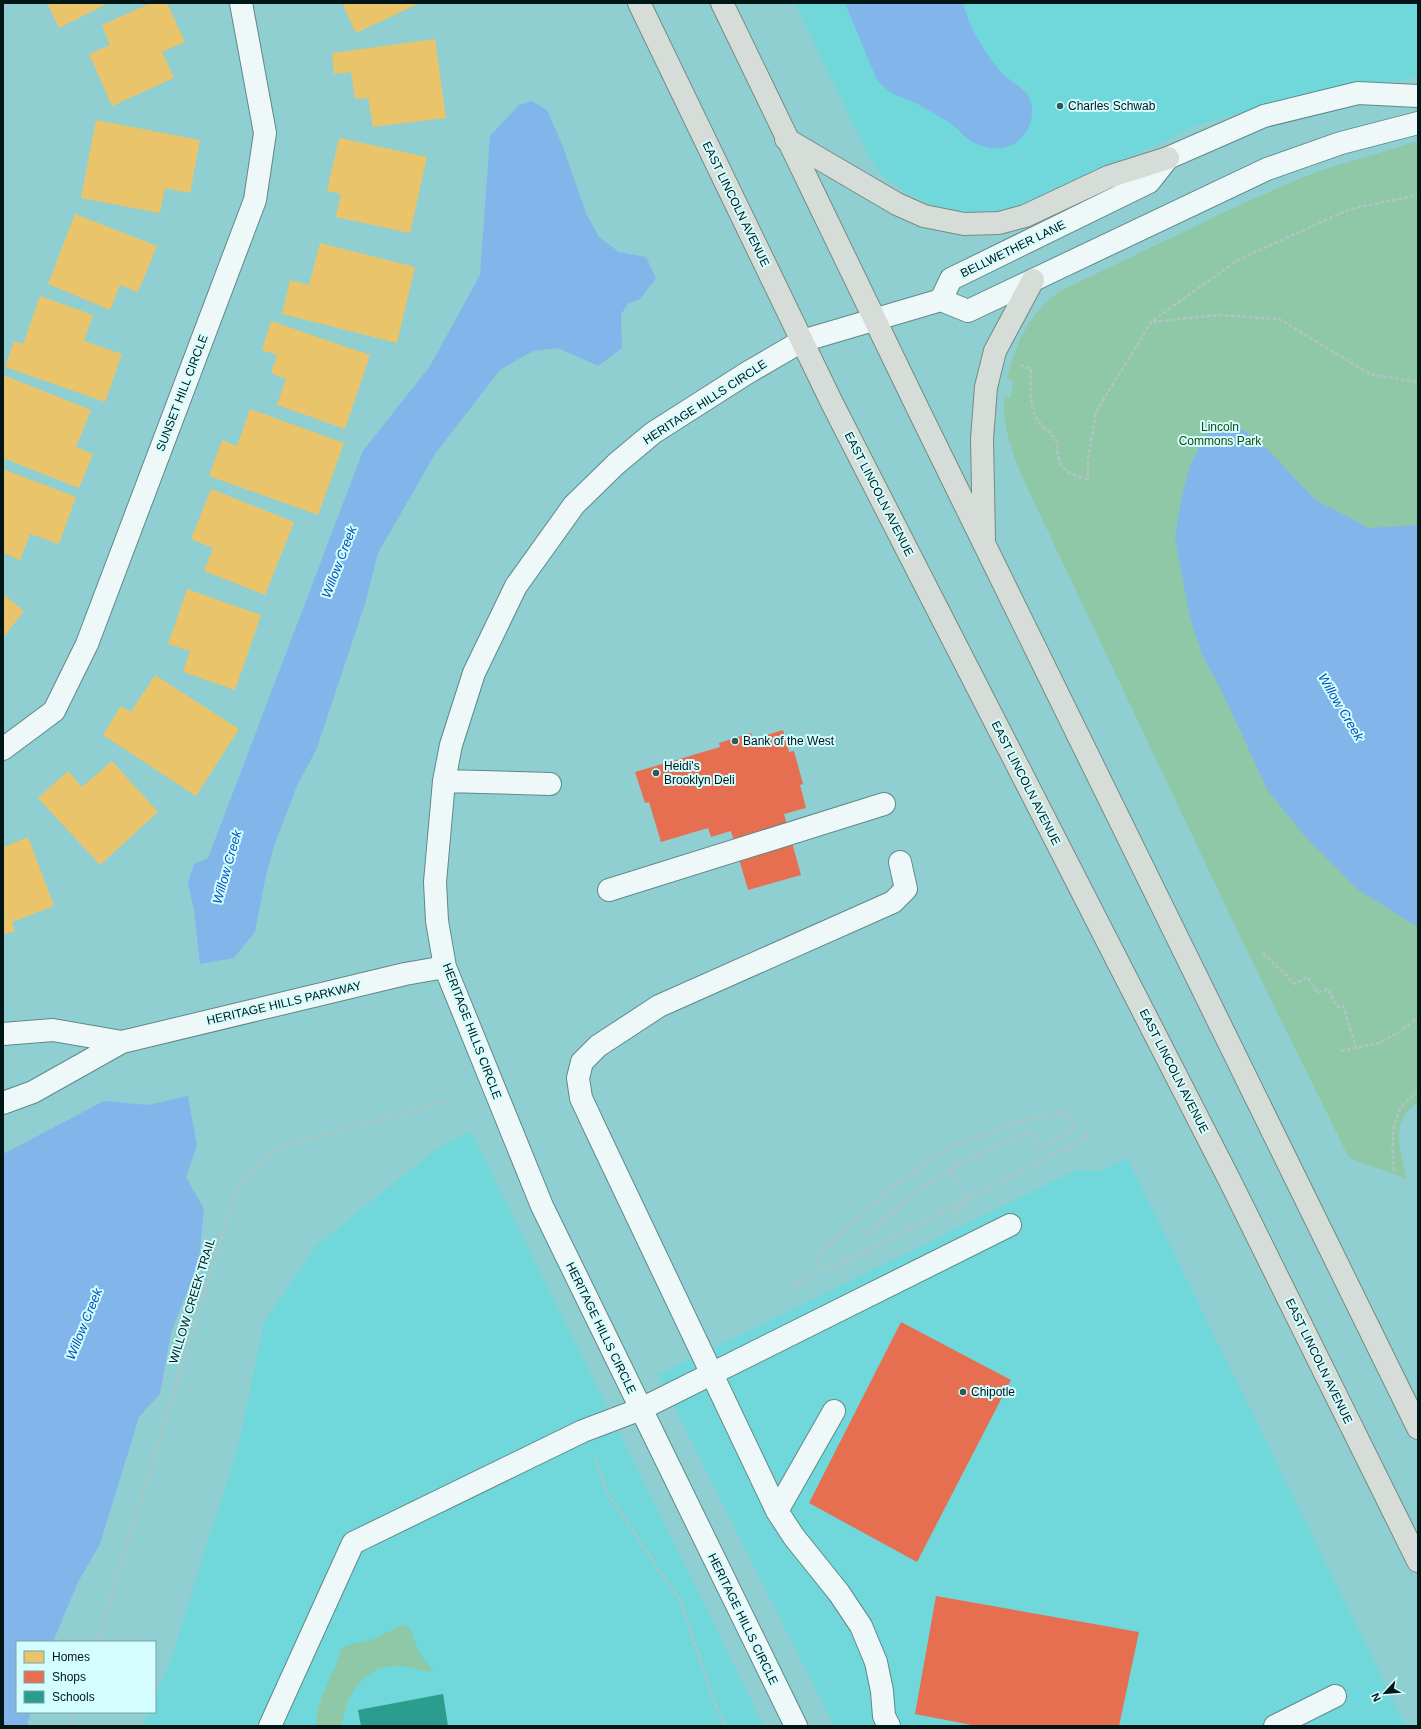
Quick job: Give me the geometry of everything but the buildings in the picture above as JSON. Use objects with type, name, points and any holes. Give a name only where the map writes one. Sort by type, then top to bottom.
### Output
[{"type":"main road","name":"EAST LINCOLN AVENUE","points":[[639,3],[802,341],[1229,1179],[1418,1561]]},
{"type":"main road","points":[[722,3],[786,139],[1418,1428]]},
{"type":"main road","points":[[786,139],[897,204],[924,216],[964,224],[999,222],[1025,216],[1108,177],[1168,158]]},
{"type":"main road","points":[[984,544],[982,439],[986,387],[995,351],[1033,280]]},
{"type":"street","name":"SUNSET HILL CIRCLE","points":[[3,749],[54,711],[87,644],[255,200],[265,134],[241,3]]},
{"type":"street","name":"BELLWETHER LANE","points":[[940,300],[951,279],[1149,182],[1168,158],[1271,114],[1358,93],[1418,96]]},
{"type":"street","points":[[940,300],[968,311],[1267,169],[1341,143],[1418,123]]},
{"type":"street","name":"HERITAGE HILLS CIRCLE","points":[[796,1726],[542,1206],[445,967],[437,921],[435,882],[444,781],[451,745],[474,673],[516,586],[574,505],[616,464],[653,433],[747,373],[802,341],[940,300]]},
{"type":"street","points":[[444,781],[550,784]]},
{"type":"street","points":[[609,890],[884,804]]},
{"type":"street","points":[[888,1726],[884,1716],[882,1691],[876,1662],[861,1626],[839,1593],[798,1543],[777,1511],[581,1098],[578,1078],[582,1062],[598,1046],[659,1006],[893,902],[906,889],[900,862]]},
{"type":"street","name":"HERITAGE HILLS PARKWAY","points":[[3,1103],[33,1092],[122,1042],[405,974],[445,967]]},
{"type":"street","name":"HERITAGE HILLS PARKWAY","points":[[3,1034],[53,1030],[122,1042]]},
{"type":"street","points":[[270,1726],[353,1543],[583,1431],[641,1409],[1010,1225]]},
{"type":"street","points":[[777,1511],[834,1411]]},
{"type":"street","points":[[1275,1726],[1335,1696]]},
{"type":"path","points":[[1018,364],[1031,369],[1031,396],[1033,413],[1040,424],[1052,434],[1057,442],[1057,455],[1061,467],[1067,473],[1088,479],[1088,457],[1096,412],[1151,322],[1238,260],[1350,209],[1418,195]]},
{"type":"path","points":[[1151,322],[1218,315],[1279,319],[1370,374],[1418,382]]},
{"type":"path","points":[[1263,954],[1295,984],[1307,977],[1318,994],[1328,989],[1337,1007],[1343,1006],[1356,1047]]},
{"type":"path","points":[[1341,1051],[1379,1043],[1400,1032],[1418,1017]]},
{"type":"path","points":[[1394,1171],[1392,1140],[1395,1121],[1401,1106],[1418,1093]]},
{"type":"path","name":"WILLOW CREEK TRAIL","points":[[97,1641],[238,1184],[278,1147],[446,1101]]},
{"type":"path","points":[[862,1238],[914,1194],[967,1160],[1031,1131],[1040,1147],[1076,1129],[1065,1112],[1014,1123],[949,1147],[889,1188],[820,1254],[816,1264],[820,1268],[834,1267],[1087,1138],[1086,1131]]},
{"type":"path","points":[[951,1170],[967,1202],[954,1210],[971,1244]]},
{"type":"path","points":[[793,1285],[814,1277]]},
{"type":"path","points":[[595,1459],[608,1494],[682,1602],[714,1701],[725,1726]]},
{"type":"path","points":[[72,1726],[76,1713]]},
{"type":"shaded area","name":"Charles Schwab","points":[[795,3],[1418,3],[1418,77],[1247,111],[1197,125],[1031,204],[995,211],[972,213],[938,208],[910,195],[889,181],[878,170],[868,155]]},
{"type":"shaded area","points":[[471,1131],[764,1726],[142,1726],[148,1713],[156,1713],[156,1695],[170,1662],[239,1444],[264,1322],[315,1247],[434,1151]]},
{"type":"shaded area","points":[[1127,1158],[1406,1726],[834,1726],[658,1375],[1066,1175],[1077,1170],[1101,1172]]},
{"type":"green space","name":"Lincoln Commons Park","points":[[1418,141],[1418,1102],[1409,1110],[1403,1119],[1400,1128],[1400,1147],[1407,1179],[1349,1158],[1247,951],[1023,479],[1006,429],[1004,396],[1011,398],[1013,381],[1007,379],[1019,341],[1041,308],[1062,290],[1246,202],[1299,179],[1322,170]]},
{"type":"green space","points":[[402,1625],[409,1627],[420,1654],[434,1672],[397,1666],[386,1667],[375,1671],[358,1685],[352,1694],[347,1704],[342,1726],[317,1726],[317,1716],[322,1696],[341,1649],[348,1645],[374,1639]]},
{"type":"water","points":[[845,3],[963,3],[973,30],[989,57],[1005,76],[1024,91],[1031,101],[1031,120],[1024,135],[1011,146],[990,148],[983,146],[968,139],[953,125],[920,105],[887,90],[876,78]]},
{"type":"water","name":"Willow Creek","points":[[532,101],[547,110],[562,144],[586,213],[599,237],[619,252],[646,257],[656,278],[640,299],[628,304],[621,314],[622,348],[598,366],[558,348],[534,351],[515,361],[500,370],[435,454],[378,553],[365,604],[317,748],[297,786],[276,840],[266,875],[255,932],[234,958],[200,964],[194,911],[188,883],[194,864],[208,858],[363,451],[430,366],[480,275],[490,136],[519,105]]},
{"type":"water","name":"Willow Creek","points":[[1232,422],[1262,444],[1316,500],[1369,528],[1418,525],[1418,927],[1357,889],[1303,834],[1268,791],[1222,692],[1203,656],[1190,618],[1175,538],[1182,495],[1190,466],[1205,435]]},
{"type":"water","name":"Willow Creek","points":[[188,1096],[197,1146],[186,1177],[204,1209],[199,1261],[171,1333],[160,1394],[139,1417],[100,1544],[78,1582],[53,1641],[16,1641],[16,1713],[31,1713],[27,1726],[3,1726],[3,1154],[104,1101],[148,1105]]},
{"type":"place","name":"Charles Schwab","points":[[1060,106]]},
{"type":"place","name":"Bank of the West","points":[[735,741]]},
{"type":"place","name":"Heidi's Brooklyn Deli","points":[[656,773]]},
{"type":"place","name":"Chipotle","points":[[963,1392]]}]
